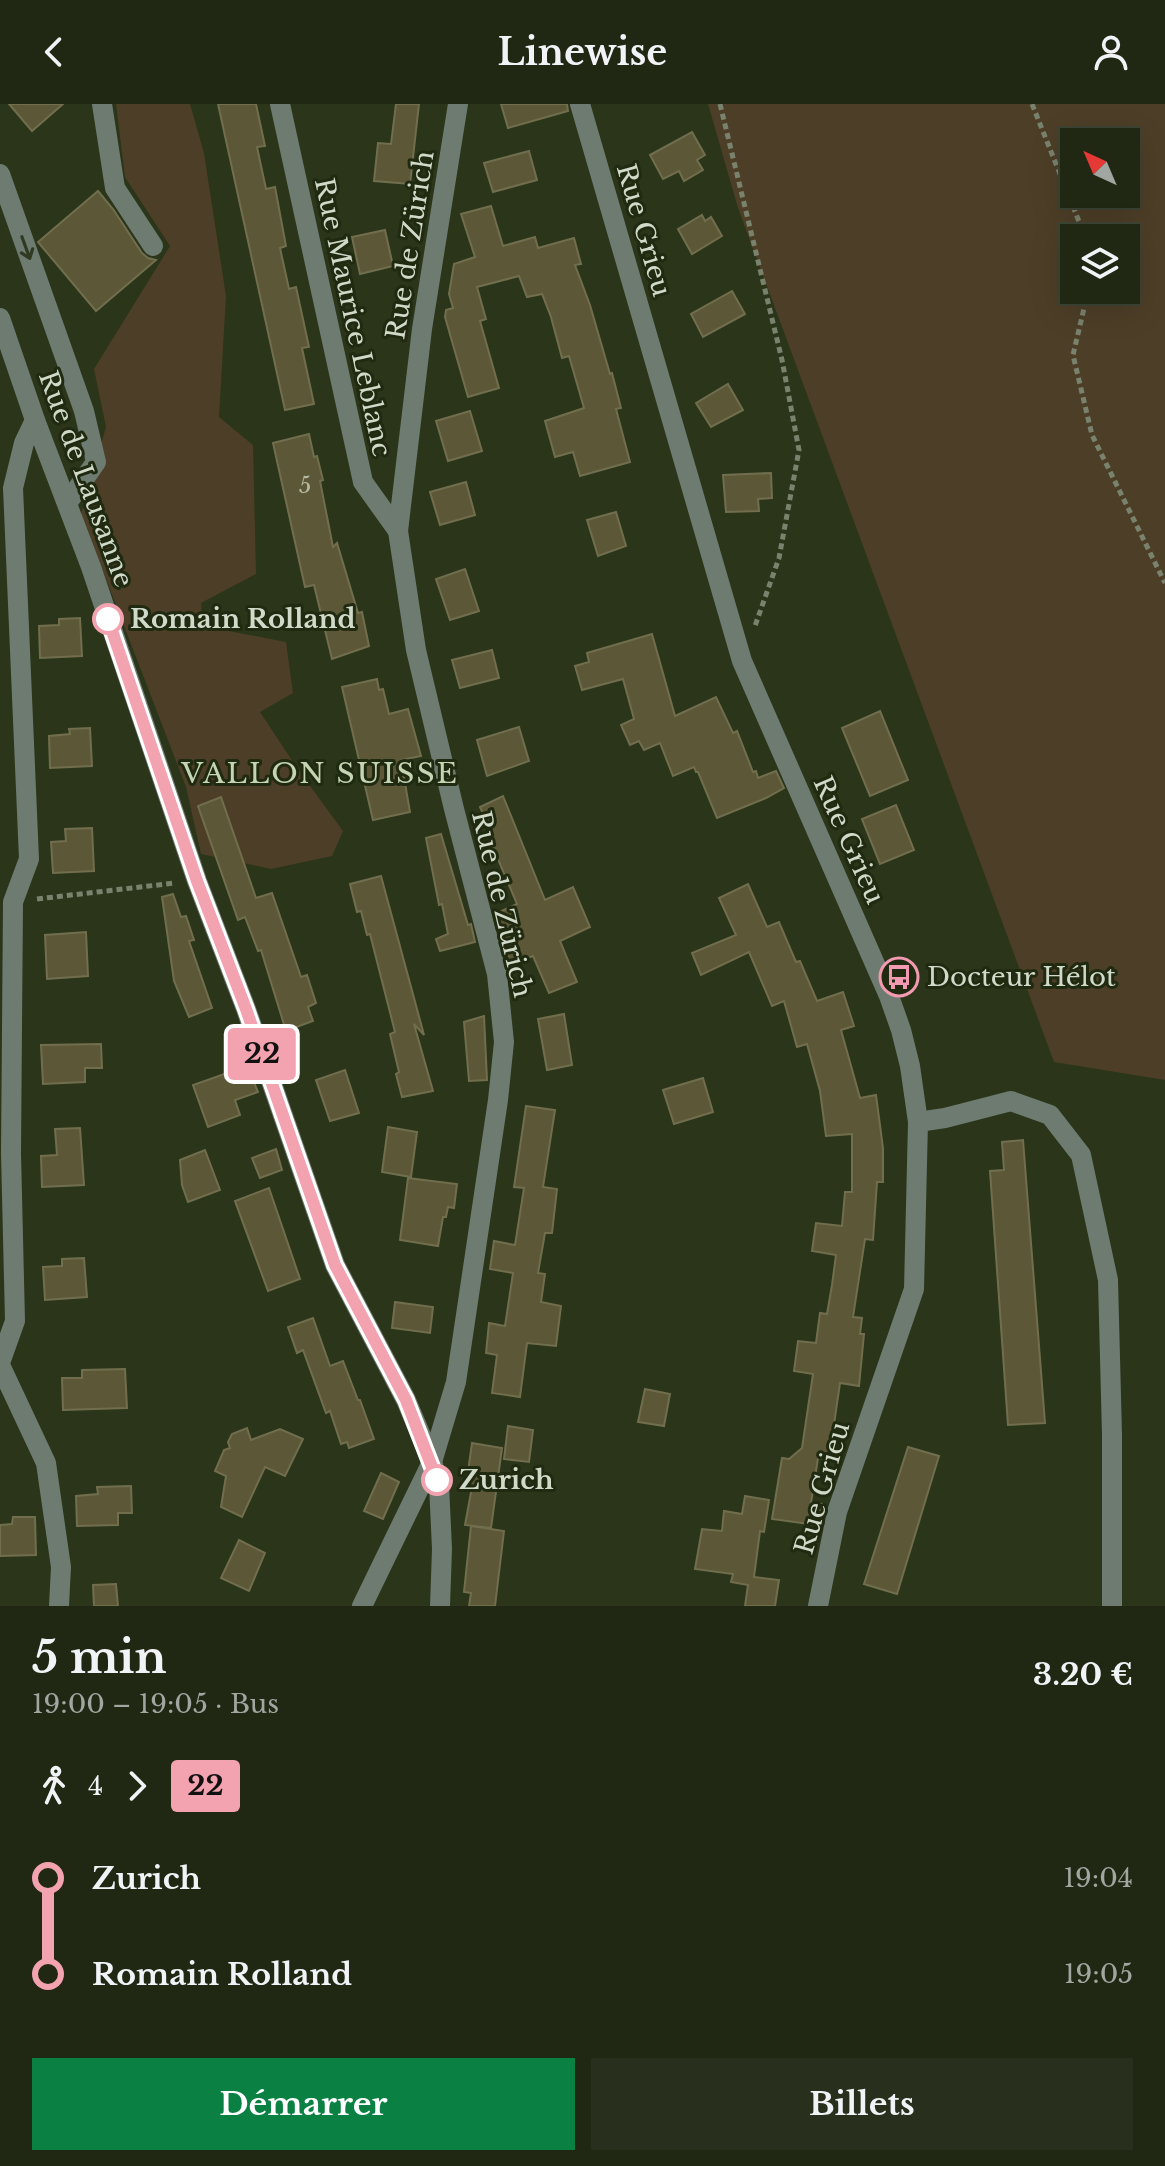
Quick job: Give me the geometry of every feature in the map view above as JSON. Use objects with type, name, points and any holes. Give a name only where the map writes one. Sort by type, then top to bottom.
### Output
[{"type":"street","points":[[102,104],[115,188],[153,246]]},
{"type":"street","name":"Rue Maurice Leblanc","points":[[280,104],[363,482],[398,531]]},
{"type":"street","name":"Rue de Zürich","points":[[362,1606],[432,1462],[456,1382],[504,1042],[497,974],[416,650],[398,531],[422,329],[458,104]]},
{"type":"street","name":"Rue Grieu","points":[[580,104],[742,661],[889,996],[910,1066],[918,1122],[914,1289],[837,1512],[818,1606]]},
{"type":"street","points":[[0,174],[84,411],[96,462],[68,502]]},
{"type":"street","name":"Rue de Lausanne","points":[[0,318],[35,420],[68,502],[197,881],[251,1024],[335,1265],[406,1400],[432,1462],[439,1484],[442,1549],[440,1606]]},
{"type":"street","points":[[35,420],[24,443],[13,488],[29,859],[6,904],[12,939],[11,1153],[15,1321],[0,1364],[46,1463],[61,1567],[59,1606]]},
{"type":"street","points":[[918,1122],[1011,1101],[1050,1115],[1081,1155],[1108,1280],[1112,1606]]},
{"type":"path","points":[[720,104],[782,360],[799,450],[779,558],[742,661]]},
{"type":"path","points":[[1032,104],[1080,224]]},
{"type":"path","points":[[1085,304],[1073,355],[1092,435],[1165,583]]},
{"type":"path","points":[[6,904],[197,881]]},
{"type":"shaded area","points":[[116,104],[190,104],[204,153],[226,296],[219,417],[253,445],[256,574],[201,603],[203,626],[286,642],[293,693],[260,712],[343,831],[332,856],[271,869],[201,854],[186,787],[81,514],[106,427],[94,369],[170,246],[125,177]]},
{"type":"shaded area","points":[[708,104],[1165,104],[1165,1080],[1054,1062],[738,208]]},
{"type":"building","points":[[9,104],[63,104],[32,131]]},
{"type":"building","points":[[218,104],[256,104],[265,146],[257,147],[266,189],[275,187],[286,246],[280,248],[289,289],[296,287],[309,347],[302,348],[314,404],[285,410]]},
{"type":"building","points":[[396,104],[419,104],[410,184],[374,181],[378,143],[391,144]]},
{"type":"building","points":[[501,104],[567,104],[568,111],[508,128]]},
{"type":"building","points":[[692,132],[705,155],[697,160],[703,170],[684,181],[679,171],[663,179],[650,155]]},
{"type":"building","points":[[529,151],[537,180],[493,192],[484,163]]},
{"type":"building","points":[[98,191],[142,253],[156,260],[96,311],[38,242]]},
{"type":"building","points":[[491,206],[503,246],[535,237],[538,248],[574,238],[581,264],[575,265],[612,373],[621,408],[616,409],[630,462],[580,476],[573,452],[555,457],[545,421],[584,408],[569,356],[562,358],[542,294],[527,297],[519,276],[477,287],[486,319],[480,321],[499,388],[468,397],[445,317],[446,310],[453,308],[449,294],[454,264],[475,257],[461,214]]},
{"type":"building","points":[[702,215],[705,221],[711,217],[722,236],[692,254],[678,229]]},
{"type":"building","points":[[385,230],[393,266],[360,274],[352,237]]},
{"type":"building","points":[[732,291],[745,314],[703,337],[691,314]]},
{"type":"building","points":[[728,384],[743,410],[711,427],[696,403]]},
{"type":"building","points":[[470,411],[482,451],[448,461],[436,421]]},
{"type":"building","points":[[309,434],[323,480],[320,481],[333,547],[337,543],[358,613],[362,612],[369,646],[332,659],[314,585],[305,587],[273,443]]},
{"type":"building","points":[[771,473],[772,498],[758,499],[759,511],[726,512],[723,475]]},
{"type":"building","points":[[466,482],[475,515],[440,525],[430,492]]},
{"type":"building","points":[[616,512],[626,546],[598,556],[587,520]]},
{"type":"building","points":[[465,569],[479,611],[450,620],[436,579]]},
{"type":"building","points":[[80,618],[82,656],[40,658],[39,626],[59,625],[59,619]]},
{"type":"building","points":[[652,634],[675,716],[716,697],[733,733],[737,731],[753,772],[756,771],[758,778],[776,771],[784,788],[717,818],[694,767],[673,776],[660,743],[644,750],[639,741],[630,745],[621,725],[634,719],[623,679],[582,690],[575,666],[589,662],[587,653]]},
{"type":"building","points":[[492,650],[499,678],[460,688],[452,660]]},
{"type":"building","points":[[377,679],[379,690],[383,689],[389,714],[408,709],[421,756],[401,760],[410,812],[373,820],[342,687]]},
{"type":"building","points":[[880,711],[908,780],[870,796],[842,728]]},
{"type":"building","points":[[519,727],[529,761],[487,776],[477,740]]},
{"type":"building","points":[[90,728],[92,766],[50,768],[49,736],[70,734],[69,729]]},
{"type":"building","points":[[503,796],[545,900],[573,887],[590,927],[560,941],[577,982],[549,993],[533,956],[510,965],[495,914],[517,904],[489,838],[493,836],[480,807]]},
{"type":"building","points":[[221,797],[256,898],[272,893],[301,977],[307,975],[316,1003],[308,1007],[313,1021],[286,1031],[261,950],[258,951],[245,917],[238,920],[198,806]]},
{"type":"building","points":[[896,805],[914,850],[880,864],[862,819]]},
{"type":"building","points":[[92,828],[94,871],[53,873],[51,842],[66,841],[65,829]]},
{"type":"building","points":[[441,834],[475,942],[440,951],[436,939],[448,934],[426,838]]},
{"type":"building","points":[[381,876],[424,1035],[414,1024],[433,1091],[402,1097],[390,1034],[395,1032],[370,934],[367,935],[361,911],[357,912],[350,884]]},
{"type":"building","points":[[748,884],[767,927],[779,922],[817,1001],[843,992],[854,1026],[841,1030],[860,1098],[876,1095],[883,1148],[883,1182],[877,1182],[873,1240],[865,1239],[853,1317],[862,1318],[860,1334],[864,1334],[859,1386],[840,1383],[829,1459],[818,1458],[811,1503],[822,1504],[816,1525],[772,1519],[782,1458],[789,1459],[802,1448],[813,1374],[794,1371],[798,1341],[816,1343],[820,1313],[827,1314],[832,1285],[836,1255],[812,1251],[816,1223],[842,1226],[845,1192],[852,1192],[852,1134],[826,1136],[820,1091],[807,1044],[797,1047],[784,1001],[772,1006],[749,952],[701,975],[692,953],[736,935],[719,898]]},
{"type":"building","points":[[173,894],[181,917],[186,916],[194,940],[189,941],[212,1008],[189,1017],[174,981],[162,897]]},
{"type":"building","points":[[86,932],[88,976],[47,979],[45,935]]},
{"type":"building","points":[[564,1014],[572,1065],[547,1070],[538,1019]]},
{"type":"building","points":[[484,1016],[487,1080],[469,1081],[464,1022]]},
{"type":"building","points":[[101,1044],[102,1068],[85,1068],[85,1082],[43,1084],[41,1045]]},
{"type":"building","points":[[247,1066],[258,1092],[235,1100],[240,1115],[208,1127],[193,1085]]},
{"type":"building","points":[[345,1070],[359,1113],[330,1121],[316,1080]]},
{"type":"building","points":[[703,1078],[713,1112],[674,1124],[663,1090]]},
{"type":"building","points":[[526,1106],[555,1110],[543,1187],[557,1189],[552,1233],[545,1233],[538,1273],[545,1274],[541,1302],[561,1306],[556,1346],[527,1343],[520,1397],[492,1393],[497,1355],[486,1353],[489,1323],[505,1326],[513,1273],[490,1269],[494,1241],[515,1245],[524,1188],[514,1187]]},
{"type":"building","points":[[388,1127],[417,1132],[411,1177],[382,1172]]},
{"type":"building","points":[[80,1128],[84,1185],[42,1187],[41,1156],[57,1155],[55,1129]]},
{"type":"building","points":[[1023,1140],[1045,1423],[1008,1425],[990,1171],[1004,1170],[1002,1142]]},
{"type":"building","points":[[276,1149],[282,1170],[260,1178],[252,1158]]},
{"type":"building","points":[[205,1150],[220,1190],[188,1202],[182,1185],[180,1160]]},
{"type":"building","points":[[408,1178],[457,1184],[454,1208],[448,1207],[446,1217],[443,1217],[438,1246],[400,1240]]},
{"type":"building","points":[[269,1188],[300,1279],[268,1291],[235,1201]]},
{"type":"building","points":[[84,1258],[87,1297],[45,1300],[43,1267],[62,1266],[62,1259]]},
{"type":"building","points":[[395,1302],[433,1307],[430,1333],[392,1328]]},
{"type":"building","points":[[313,1318],[330,1366],[343,1361],[374,1439],[349,1448],[347,1442],[341,1444],[303,1350],[297,1353],[288,1327]]},
{"type":"building","points":[[125,1369],[127,1408],[63,1410],[62,1378],[82,1378],[82,1370]]},
{"type":"building","points":[[645,1389],[670,1394],[664,1426],[638,1422]]},
{"type":"building","points":[[508,1426],[533,1430],[529,1462],[504,1459]]},
{"type":"building","points":[[247,1428],[251,1440],[280,1429],[303,1439],[285,1476],[265,1467],[242,1517],[221,1507],[226,1476],[215,1471],[224,1450],[230,1448],[228,1442],[232,1434]]},
{"type":"building","points":[[472,1443],[502,1448],[491,1528],[465,1525],[472,1487],[466,1486]]},
{"type":"building","points":[[908,1447],[939,1456],[897,1594],[864,1584]]},
{"type":"building","points":[[381,1473],[399,1482],[383,1519],[364,1511]]},
{"type":"building","points":[[131,1486],[132,1513],[118,1513],[118,1525],[77,1526],[76,1496],[98,1494],[97,1487]]},
{"type":"building","points":[[745,1496],[769,1500],[764,1532],[760,1531],[754,1577],[779,1580],[775,1606],[745,1606],[748,1585],[731,1582],[733,1574],[695,1569],[702,1529],[722,1531],[724,1511],[742,1514]]},
{"type":"building","points":[[13,1517],[35,1517],[36,1555],[0,1556],[0,1525],[12,1524]]},
{"type":"building","points":[[471,1526],[504,1531],[495,1606],[469,1606],[471,1593],[464,1592]]},
{"type":"building","points":[[239,1540],[265,1553],[249,1591],[221,1578]]},
{"type":"building","points":[[116,1584],[118,1606],[94,1606],[93,1585]]},
{"type":"bus line","name":"22","points":[[108,619],[197,881],[246,1009],[335,1265],[406,1400],[437,1480]]},
{"type":"place","name":"Romain Rolland","points":[[108,619]]},
{"type":"place","name":"Docteur Hélot","points":[[899,977]]},
{"type":"place","name":"Zurich","points":[[437,1480]]},
{"type":"district","name":"VALLON SUISSE","points":[[320,773]]}]
